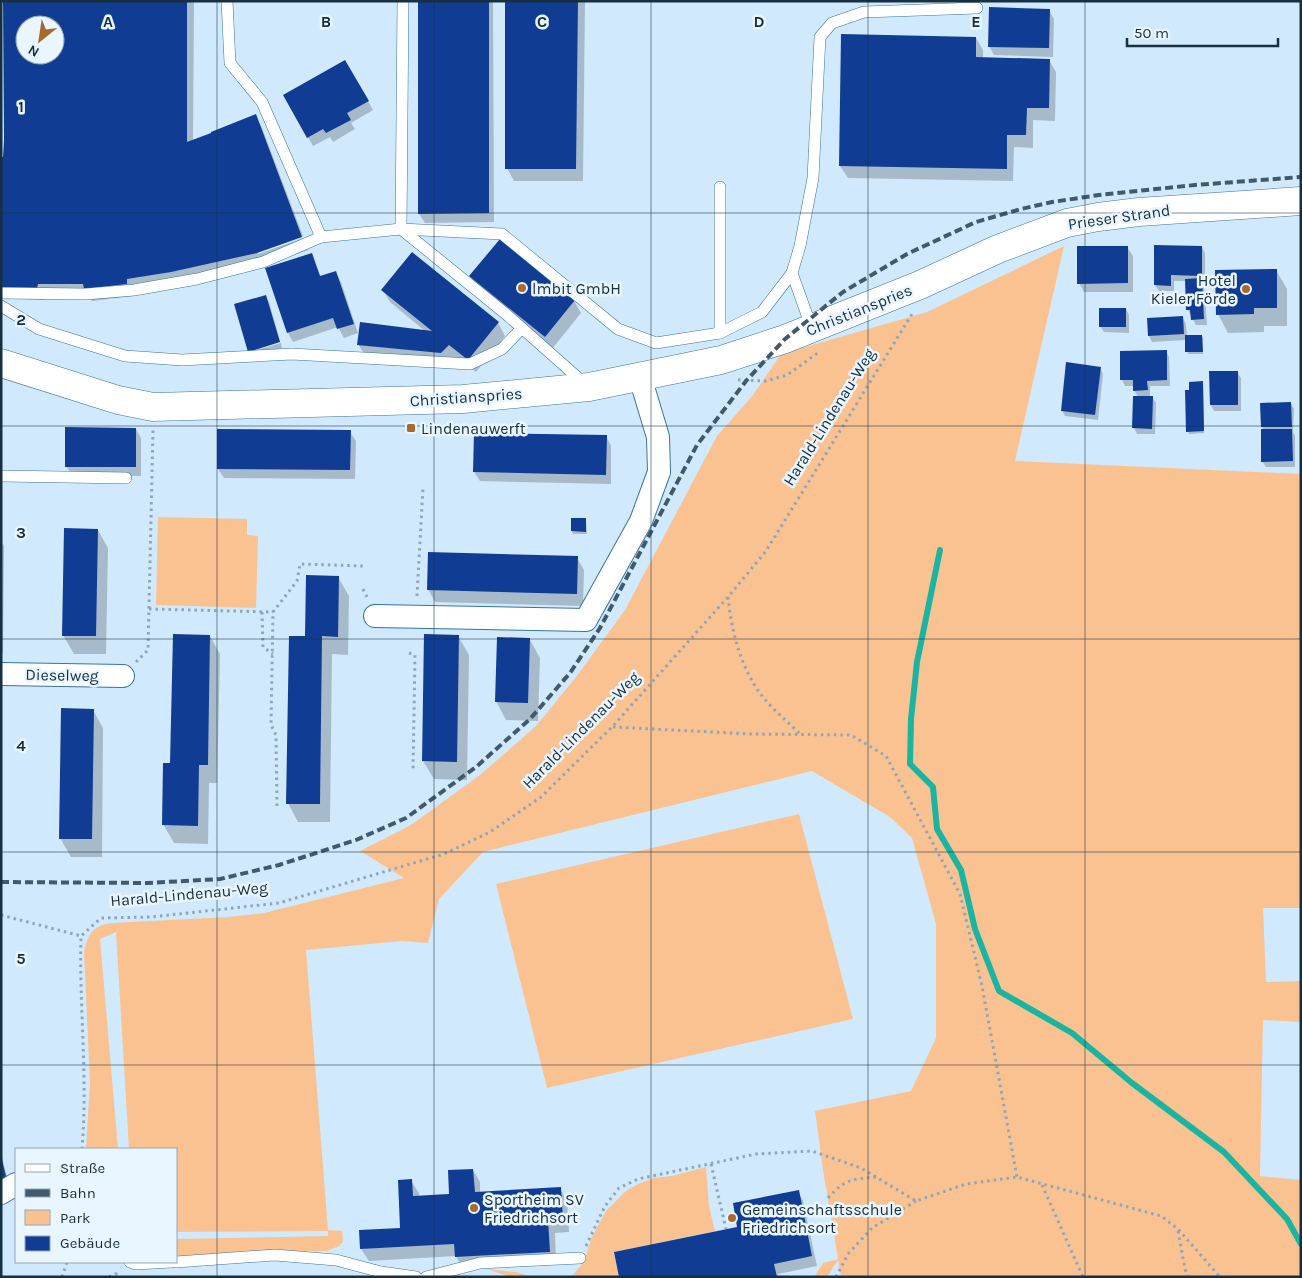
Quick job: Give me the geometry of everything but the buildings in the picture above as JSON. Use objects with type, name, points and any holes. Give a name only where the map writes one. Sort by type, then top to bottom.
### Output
[{"type":"street","name":"Prieser Strand","points":[[920,285],[998,249],[1067,223],[1098,217],[1148,212],[1301,200]]},
{"type":"street","name":"Christianspries","points":[[1,363],[118,400],[153,407],[463,399],[589,387],[721,360],[812,329],[920,285]]},
{"type":"street","points":[[375,616],[586,620],[641,521],[659,472],[658,437],[640,377]]},
{"type":"street","name":"Dieselweg","points":[[1,674],[123,676]]},
{"type":"street","points":[[1,1193],[15,1185]]},
{"type":"lane","points":[[226,1],[230,63],[262,102],[321,237]]},
{"type":"lane","points":[[401,229],[403,1]]},
{"type":"lane","points":[[1,293],[86,294],[134,290],[197,279],[263,262],[321,237],[401,229],[502,234],[618,329],[656,343],[720,333],[762,312],[792,273],[800,246],[813,178],[820,37],[832,23],[864,12],[977,8]]},
{"type":"lane","points":[[720,187],[720,333]]},
{"type":"lane","points":[[401,229],[522,328],[589,387]]},
{"type":"lane","points":[[792,273],[812,329]]},
{"type":"lane","points":[[1,306],[39,329],[125,356],[182,360],[292,354],[470,364],[502,349],[522,328]]},
{"type":"lane","points":[[1,476],[126,478]]},
{"type":"lane","points":[[178,1262],[275,1255],[336,1260],[379,1274],[416,1277]]},
{"type":"lane","points":[[426,1277],[480,1263],[580,1258]]},
{"type":"lane","points":[[132,1263],[154,1263]]},
{"type":"path","name":"Harald-Lindenau-Weg","points":[[81,936],[101,918],[151,917],[279,903],[444,854],[490,832],[541,797],[612,726],[728,597],[766,551],[920,302],[920,285]]},
{"type":"path","points":[[123,676],[148,650],[153,407]]},
{"type":"path","points":[[422,486],[417,597],[426,597]]},
{"type":"path","points":[[276,806],[276,735],[271,725],[273,612],[297,581],[300,564],[364,566]]},
{"type":"path","points":[[728,597],[730,622],[736,645],[753,683],[768,702],[799,734]]},
{"type":"path","points":[[149,609],[273,612]]},
{"type":"path","points":[[262,612],[263,647],[273,654]]},
{"type":"path","points":[[409,653],[415,655],[413,771]]},
{"type":"path","points":[[612,726],[751,734],[851,734],[886,756],[960,894],[982,986],[1017,1177]]},
{"type":"path","points":[[1,915],[81,936],[80,970],[84,1055],[82,1148]]},
{"type":"path","points":[[580,1258],[605,1206],[619,1188],[638,1179],[756,1154],[812,1151],[861,1168],[916,1201]]},
{"type":"path","points":[[711,1164],[726,1229]]},
{"type":"path","points":[[828,1198],[850,1180],[877,1177]]},
{"type":"path","points":[[836,1277],[848,1254],[872,1228],[916,1201],[966,1184],[1017,1177],[1161,1216],[1178,1229],[1220,1277]]},
{"type":"path","points":[[1041,1185],[1083,1277]]},
{"type":"path","points":[[1178,1229],[1184,1269],[1188,1277]]},
{"type":"path","points":[[62,1277],[67,1263]]},
{"type":"green space","points":[[1064,246],[1015,461],[1301,474],[1301,908],[1263,908],[1266,982],[1301,981],[1301,1022],[1263,1020],[1260,1176],[1301,1180],[1301,1277],[841,1277],[838,1260],[827,1277],[814,1277],[823,1263],[838,1259],[815,1111],[911,1091],[936,1038],[936,924],[912,838],[890,817],[812,771],[483,852],[439,899],[428,943],[402,941],[306,950],[328,1230],[342,1231],[343,1242],[339,1246],[327,1251],[178,1257],[178,1239],[328,1236],[328,1231],[178,1232],[178,1148],[129,1148],[116,932],[100,939],[118,1148],[86,1148],[90,1082],[84,953],[87,940],[92,932],[100,926],[112,923],[228,917],[264,913],[404,878],[360,851],[411,825],[480,775],[536,726],[576,677],[625,610],[717,436],[753,395],[781,354],[927,312]]},
{"type":"green space","points":[[158,517],[247,519],[247,535],[258,536],[256,608],[156,605]]},
{"type":"green space","points":[[799,814],[853,1019],[547,1088],[496,884]]},
{"type":"green space","points":[[706,1167],[709,1206],[715,1231],[614,1252],[619,1277],[571,1277],[584,1262],[591,1239],[606,1211],[627,1190],[654,1178],[672,1176]]},
{"type":"green space","points":[[487,1269],[516,1272],[533,1277],[511,1277]]},
{"type":"waterway","points":[[940,550],[917,662],[911,719],[910,764],[933,787],[937,829],[961,870],[975,929],[999,991],[1072,1033],[1132,1083],[1224,1152],[1287,1219],[1301,1244]]},
{"type":"railway","points":[[1,882],[148,883],[220,879],[279,865],[356,840],[406,818],[476,767],[530,719],[570,673],[600,628],[697,445],[746,381],[785,339],[843,292],[907,254],[976,222],[1021,209],[1099,195],[1301,177]]},
{"type":"place","name":"lmbit GmbH","points":[[522,288]]},
{"type":"place","name":"Hotel Kieler Förde","points":[[1246,289]]},
{"type":"place","name":"Lindenauwerft","points":[[411,428]]},
{"type":"place","name":"Sportheim SV Friedrichsort","points":[[474,1208]]},
{"type":"place","name":"Gemeinschaftsschule Friedrichsort","points":[[732,1218]]}]
